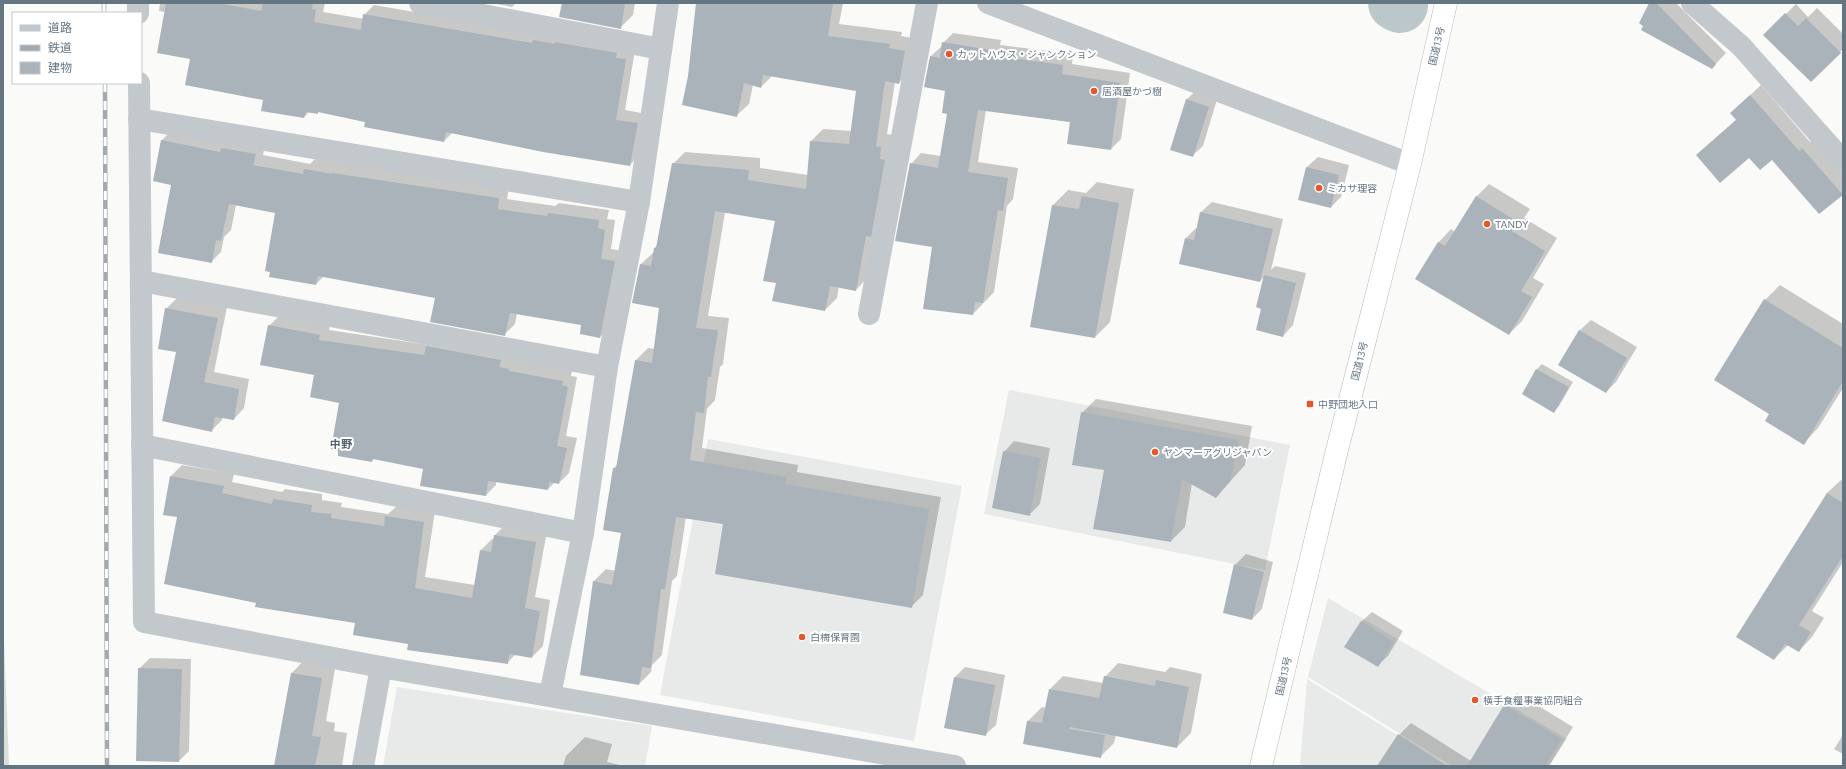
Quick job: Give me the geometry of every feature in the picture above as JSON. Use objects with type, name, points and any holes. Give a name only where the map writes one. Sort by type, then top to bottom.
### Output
[{"type":"highway","name":"国道13号","points":[[1261,766],[1336,450],[1410,164],[1446,3]]},
{"type":"street","points":[[420,3],[662,49]]},
{"type":"street","points":[[550,695],[583,533],[607,368],[639,202],[668,3]]},
{"type":"street","points":[[869,314],[927,3]]},
{"type":"street","points":[[988,3],[1410,164]]},
{"type":"street","points":[[1692,3],[1741,46],[1843,160]]},
{"type":"street","points":[[139,84],[144,622],[381,667],[955,766]]},
{"type":"street","points":[[139,119],[639,202]]},
{"type":"street","points":[[141,281],[607,368]]},
{"type":"street","points":[[142,445],[583,533]]},
{"type":"street","points":[[363,766],[381,667]]},
{"type":"shaded area","points":[[1009,390],[1290,445],[1265,570],[984,514]]},
{"type":"shaded area","name":"白梅保育園","points":[[708,439],[962,486],[914,741],[660,695]]},
{"type":"shaded area","points":[[1328,598],[1567,739],[1549,766],[1452,766],[1308,677]]},
{"type":"shaded area","points":[[3,615],[9,766],[3,766]]},
{"type":"shaded area","points":[[1307,679],[1447,766],[1300,766]]},
{"type":"shaded area","points":[[397,687],[652,726],[645,766],[383,766]]},
{"type":"building","points":[[166,3],[217,3],[261,11],[263,3],[313,3],[312,9],[316,10],[314,22],[361,30],[363,14],[532,43],[533,40],[555,44],[555,42],[617,53],[616,58],[626,59],[616,120],[638,123],[630,166],[543,152],[446,132],[444,142],[364,127],[365,122],[318,112],[318,114],[306,112],[304,118],[261,111],[263,100],[185,85],[190,59],[157,53]]},
{"type":"building","points":[[562,3],[625,3],[621,29],[559,17]]},
{"type":"building","points":[[696,3],[833,3],[828,36],[890,44],[889,48],[905,51],[899,84],[885,81],[876,146],[881,147],[880,159],[885,160],[871,237],[866,236],[856,291],[830,286],[825,311],[772,301],[776,283],[763,281],[775,221],[715,211],[696,328],[718,330],[711,377],[708,377],[704,413],[696,412],[690,460],[787,477],[785,484],[929,509],[912,608],[715,574],[723,524],[676,517],[665,589],[661,589],[651,668],[642,667],[639,685],[580,675],[593,581],[612,585],[621,533],[603,530],[613,468],[616,468],[635,360],[652,363],[659,308],[632,303],[640,264],[651,266],[654,248],[656,248],[672,163],[749,170],[748,180],[806,189],[810,141],[849,144],[856,91],[763,75],[761,88],[744,83],[737,117],[682,105],[688,76]]},
{"type":"building","points":[[1649,3],[1656,3],[1716,64],[1712,69],[1641,30],[1643,26],[1639,23]]},
{"type":"building","points":[[1785,13],[1798,26],[1806,18],[1841,53],[1811,82],[1763,35]]},
{"type":"building","points":[[942,42],[991,50],[990,55],[1063,65],[1062,74],[1120,83],[1111,150],[1067,144],[1070,122],[978,110],[968,172],[1008,178],[1003,211],[998,210],[983,303],[975,302],[973,315],[923,309],[932,247],[895,241],[910,163],[938,168],[947,114],[942,113],[945,91],[924,87],[930,56],[940,58]]},
{"type":"building","points":[[1750,95],[1799,151],[1802,148],[1843,195],[1819,214],[1772,160],[1760,170],[1749,158],[1720,183],[1696,155],[1736,120],[1730,113]]},
{"type":"building","points":[[1186,99],[1209,107],[1193,157],[1170,150]]},
{"type":"building","points":[[161,140],[220,152],[222,148],[256,154],[253,165],[303,174],[304,169],[499,198],[498,209],[547,216],[548,213],[599,220],[598,228],[605,230],[601,259],[615,261],[600,338],[580,334],[581,325],[510,313],[505,336],[430,322],[435,298],[318,276],[316,285],[269,277],[270,272],[265,271],[275,213],[229,204],[221,241],[216,240],[212,263],[158,253],[171,185],[153,181]]},
{"type":"building","name":"ミカサ理容","points":[[1306,167],[1339,175],[1331,208],[1298,200]]},
{"type":"building","points":[[1082,196],[1119,203],[1095,338],[1030,327],[1052,205],[1079,209]]},
{"type":"building","points":[[1476,196],[1518,222],[1512,231],[1545,251],[1521,291],[1532,297],[1509,335],[1415,279],[1438,242],[1445,246]]},
{"type":"building","points":[[1200,212],[1273,229],[1260,282],[1179,264],[1185,238],[1194,240]]},
{"type":"building","points":[[1264,275],[1296,283],[1283,337],[1256,330],[1261,309],[1256,307]]},
{"type":"building","points":[[1764,299],[1843,348],[1843,381],[1804,445],[1765,421],[1769,414],[1714,380]]},
{"type":"building","points":[[165,308],[218,318],[204,382],[239,389],[234,420],[215,417],[212,432],[162,421],[176,352],[158,349]]},
{"type":"building","points":[[268,325],[320,335],[319,340],[424,355],[426,346],[501,360],[499,367],[509,369],[509,371],[563,381],[562,385],[568,387],[557,446],[567,448],[559,484],[549,482],[548,490],[488,481],[486,496],[420,486],[423,469],[373,459],[372,462],[338,456],[338,451],[331,449],[339,403],[310,397],[314,375],[260,365]]},
{"type":"building","points":[[1579,330],[1627,358],[1606,393],[1558,365]]},
{"type":"building","points":[[1536,369],[1569,387],[1554,413],[1522,394]]},
{"type":"building","name":"ヤンマーアグリジャパン","points":[[1081,412],[1238,440],[1231,480],[1216,498],[1182,479],[1171,542],[1093,529],[1104,470],[1072,465]]},
{"type":"building","points":[[1003,451],[1040,458],[1030,516],[992,508]]},
{"type":"building","points":[[170,476],[224,486],[222,493],[272,504],[273,499],[312,505],[311,512],[331,514],[331,518],[384,526],[385,516],[424,522],[415,588],[472,598],[480,550],[491,552],[494,535],[536,542],[525,608],[540,611],[532,658],[509,654],[508,664],[407,650],[408,644],[353,635],[355,623],[255,607],[256,603],[164,584],[177,517],[163,515]]},
{"type":"building","points":[[1827,493],[1843,503],[1843,556],[1799,625],[1811,632],[1799,652],[1785,644],[1774,660],[1736,637]]},
{"type":"building","points":[[1234,564],[1264,572],[1252,620],[1223,613]]},
{"type":"building","points":[[1361,621],[1394,642],[1378,667],[1344,647]]},
{"type":"building","points":[[138,668],[182,669],[179,762],[136,761]]},
{"type":"building","points":[[291,673],[322,678],[312,736],[321,737],[315,766],[274,766]]},
{"type":"building","points":[[1104,676],[1155,686],[1156,680],[1189,687],[1177,748],[1070,727],[1069,729],[1105,735],[1101,758],[1023,744],[1027,721],[1042,723],[1049,689],[1099,698]]},
{"type":"building","points":[[954,677],[995,685],[986,736],[944,728]]},
{"type":"building","points":[[1504,705],[1562,739],[1545,766],[1467,766]]},
{"type":"building","points":[[1398,734],[1447,766],[1377,766]]},
{"type":"waterway","points":[[1396,3],[1400,5]]},
{"type":"railway","points":[[104,3],[104,12]]},
{"type":"railway","points":[[105,84],[107,766]]},
{"type":"place","name":"カットハウス・ジャンクション","points":[[949,54]]},
{"type":"place","name":"居酒屋かづ樹","points":[[1094,91]]},
{"type":"place","name":"ミカサ理容","points":[[1319,188]]},
{"type":"place","name":"TANDY","points":[[1487,224]]},
{"type":"place","name":"中野団地入口","points":[[1310,404]]},
{"type":"place","name":"ヤンマーアグリジャパン","points":[[1155,452]]},
{"type":"place","name":"白梅保育園","points":[[802,637]]},
{"type":"place","name":"横手食糧事業協同組合","points":[[1475,700]]},
{"type":"district","name":"中野","points":[[341,444]]}]
